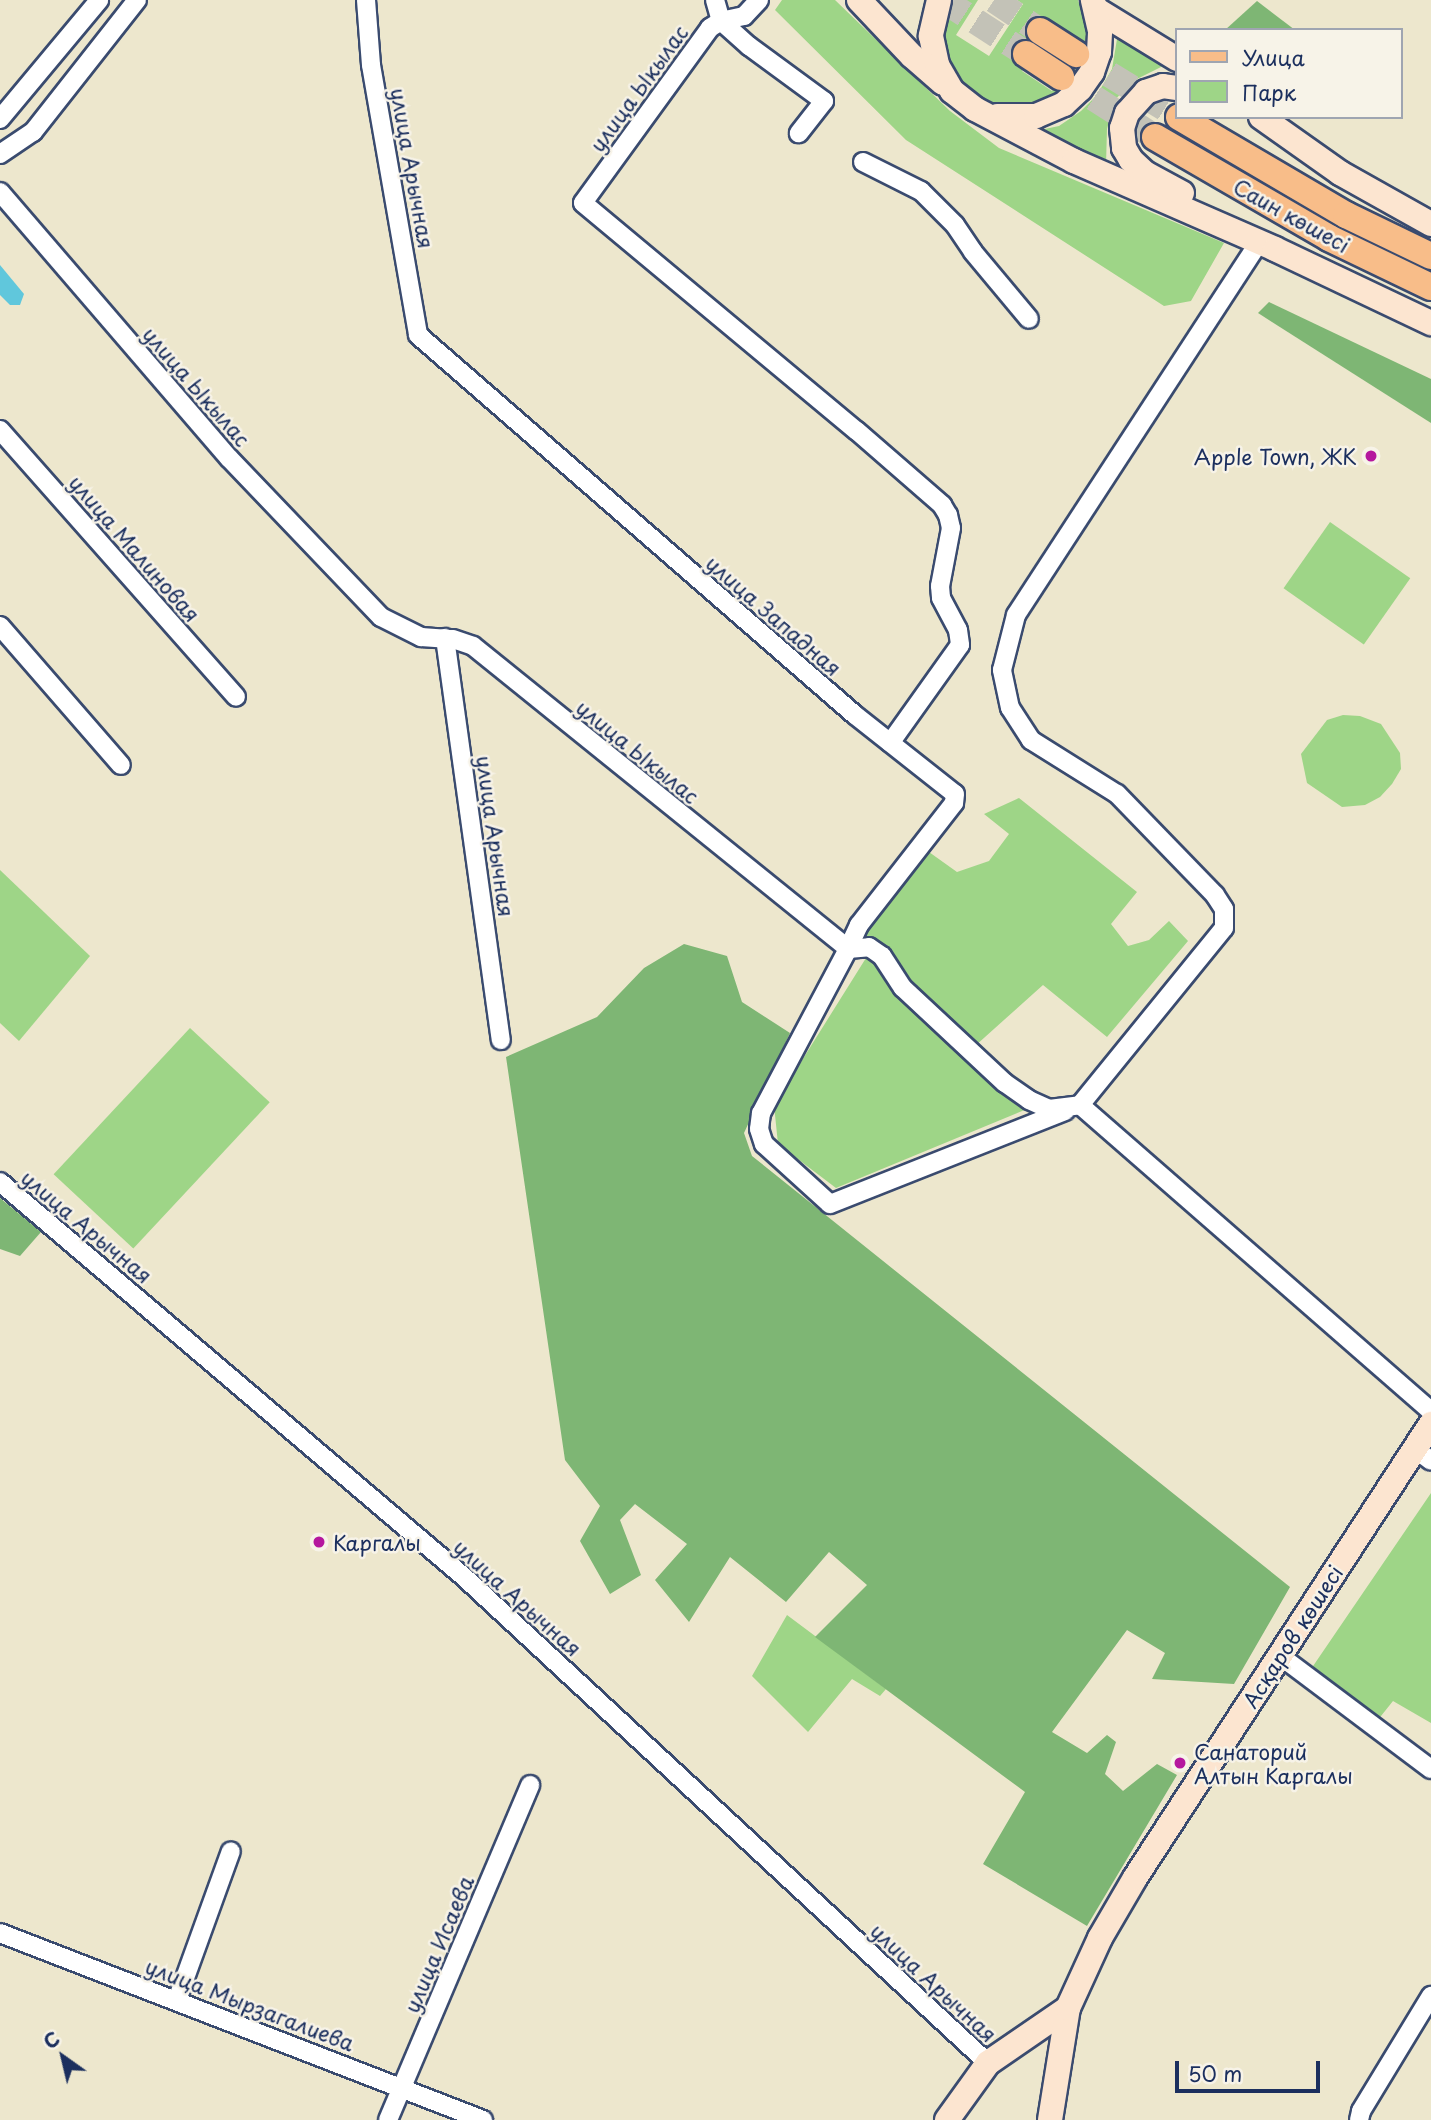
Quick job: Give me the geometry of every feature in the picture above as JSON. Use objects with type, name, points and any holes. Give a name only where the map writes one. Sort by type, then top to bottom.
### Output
[{"type":"main road","points":[[1040,31],[1076,54]]},
{"type":"main road","points":[[1026,54],[1061,77]]},
{"type":"main road","name":"Саин көшесі","points":[[1192,119],[1346,215],[1431,256]]},
{"type":"main road","name":"Саин көшесі","points":[[1156,137],[1329,238],[1431,287]]},
{"type":"street","points":[[0,120],[99,0]]},
{"type":"street","points":[[0,153],[33,132],[138,0]]},
{"type":"street","name":"улица Арычная","points":[[366,0],[371,65],[413,292],[416,327],[422,342]]},
{"type":"street","points":[[715,0],[721,21],[749,46],[824,101],[799,134]]},
{"type":"street","name":"улица Ыкылас","points":[[759,0],[744,16],[721,21],[710,28],[583,203],[857,431],[942,505],[948,515],[951,528],[940,586],[941,598],[958,629],[960,645],[890,743]]},
{"type":"street","points":[[859,0],[912,56],[963,101],[1074,161],[1259,242],[1431,323]]},
{"type":"street","points":[[939,0],[932,21],[933,51],[943,79],[963,101]]},
{"type":"street","points":[[989,115],[1020,119],[1036,116],[1064,104],[1080,89],[1099,52],[1100,31],[1095,3]]},
{"type":"street","points":[[1095,3],[1176,58]]},
{"type":"street","points":[[1176,109],[1163,86],[1146,92],[1135,100],[1126,113],[1122,128],[1124,148],[1131,160],[1145,173],[1206,206],[1259,242]]},
{"type":"street","points":[[1250,119],[1290,138]]},
{"type":"street","points":[[1264,119],[1340,173],[1431,224]]},
{"type":"street","points":[[863,162],[921,191],[954,225],[1029,319]]},
{"type":"street","name":"улица Ыкылас","points":[[0,192],[229,458],[381,617],[400,629],[421,637],[445,638],[472,646],[848,949]]},
{"type":"street","points":[[1259,242],[1016,615],[1002,670],[1010,708],[1031,740],[1117,794],[1215,895],[1224,909],[1224,928],[1080,1105],[830,1204],[764,1144],[759,1129],[761,1113],[848,949],[869,947],[882,956],[903,988],[1005,1083],[1029,1100],[1049,1109],[1080,1105],[1431,1410]]},
{"type":"street","name":"улица Западная","points":[[422,342],[890,743],[955,794],[954,803],[859,925],[848,949]]},
{"type":"street","name":"улица Малиновая","points":[[0,430],[236,697]]},
{"type":"street","points":[[0,626],[121,765]]},
{"type":"street","name":"улица Арычная","points":[[445,638],[501,1040]]},
{"type":"street","name":"улица Арычная","points":[[0,1182],[463,1576],[988,2063]]},
{"type":"street","name":"Асқаров көшесі","points":[[1049,2120],[1068,2008],[1100,1938],[1135,1878],[1279,1656],[1422,1455],[1431,1424]]},
{"type":"street","points":[[1279,1656],[1431,1769]]},
{"type":"street","name":"улица Исаева","points":[[388,2120],[530,1785]]},
{"type":"street","points":[[177,2000],[231,1852]]},
{"type":"street","name":"улица Мырзагалиева","points":[[0,1933],[483,2120]]},
{"type":"street","points":[[1359,2120],[1361,2111],[1431,1996]]},
{"type":"street","points":[[947,2120],[988,2063],[1068,2008]]},
{"type":"green space","points":[[782,0],[835,0],[950,111],[999,148],[1224,243],[1191,301],[1164,306],[906,140],[775,10]]},
{"type":"green space","points":[[954,0],[978,0],[956,35],[989,56],[1023,4],[1017,0],[1078,0],[1087,30],[1082,62],[1063,89],[1034,105],[1001,105],[985,100],[959,79],[946,49],[944,33]],"holes":[[[1052,24],[1083,44],[1052,91],[1022,71]]]},
{"type":"green space","points":[[1257,1],[1292,28],[1227,28]]},
{"type":"green space","points":[[1112,25],[1165,65],[1131,82],[1115,100],[1107,129],[1106,165],[1040,130],[1059,126],[1081,111],[1097,95],[1112,69],[1117,39]]},
{"type":"green space","points":[[1269,302],[1431,379],[1431,423],[1258,313]]},
{"type":"green space","points":[[1330,522],[1410,578],[1364,645],[1284,588]]},
{"type":"green space","points":[[1343,715],[1360,716],[1381,724],[1400,753],[1401,769],[1392,784],[1380,797],[1365,805],[1342,807],[1307,783],[1301,754],[1327,720]]},
{"type":"green space","points":[[1019,798],[1137,892],[1111,924],[1128,946],[1149,940],[1169,921],[1188,941],[1107,1037],[1043,985],[975,1046],[996,1071],[991,1085],[1027,1109],[836,1188],[778,1144],[774,1105],[866,958],[863,931],[929,852],[957,872],[989,861],[1009,834],[984,814]]},
{"type":"green space","points":[[0,870],[90,956],[19,1041],[0,1023]]},
{"type":"green space","points":[[684,944],[727,956],[742,1002],[790,1033],[744,1133],[752,1156],[1290,1587],[1234,1684],[1152,1679],[1165,1653],[1127,1630],[1052,1732],[1087,1753],[1107,1735],[1116,1742],[1105,1774],[1123,1791],[1157,1764],[1177,1775],[1087,1926],[983,1864],[1025,1792],[815,1637],[867,1585],[829,1552],[786,1602],[730,1557],[689,1622],[655,1580],[687,1544],[635,1504],[620,1520],[641,1575],[610,1594],[580,1541],[600,1506],[565,1460],[506,1057],[597,1017],[644,968]]},
{"type":"green space","points":[[190,1028],[270,1102],[133,1249],[54,1174]]},
{"type":"green space","points":[[0,1198],[41,1232],[20,1256],[0,1249]]},
{"type":"green space","points":[[1431,1493],[1431,1723],[1393,1701],[1377,1721],[1309,1672]]},
{"type":"green space","points":[[787,1615],[886,1689],[880,1696],[852,1679],[808,1732],[752,1676]]},
{"type":"water","points":[[0,265],[24,294],[20,305],[10,305],[0,295]]},
{"type":"tunnel","points":[[943,0],[1026,54]]},
{"type":"tunnel","points":[[994,0],[1040,31]]},
{"type":"tunnel","points":[[1076,54],[1171,112]]},
{"type":"tunnel","points":[[1061,77],[1155,137]]},
{"type":"place","name":"Apple Town, ЖК","points":[[1371,456]]},
{"type":"place","name":"Каргалы","points":[[319,1542]]},
{"type":"place","name":"Санаторий Алтын Каргалы","points":[[1180,1763]]}]
